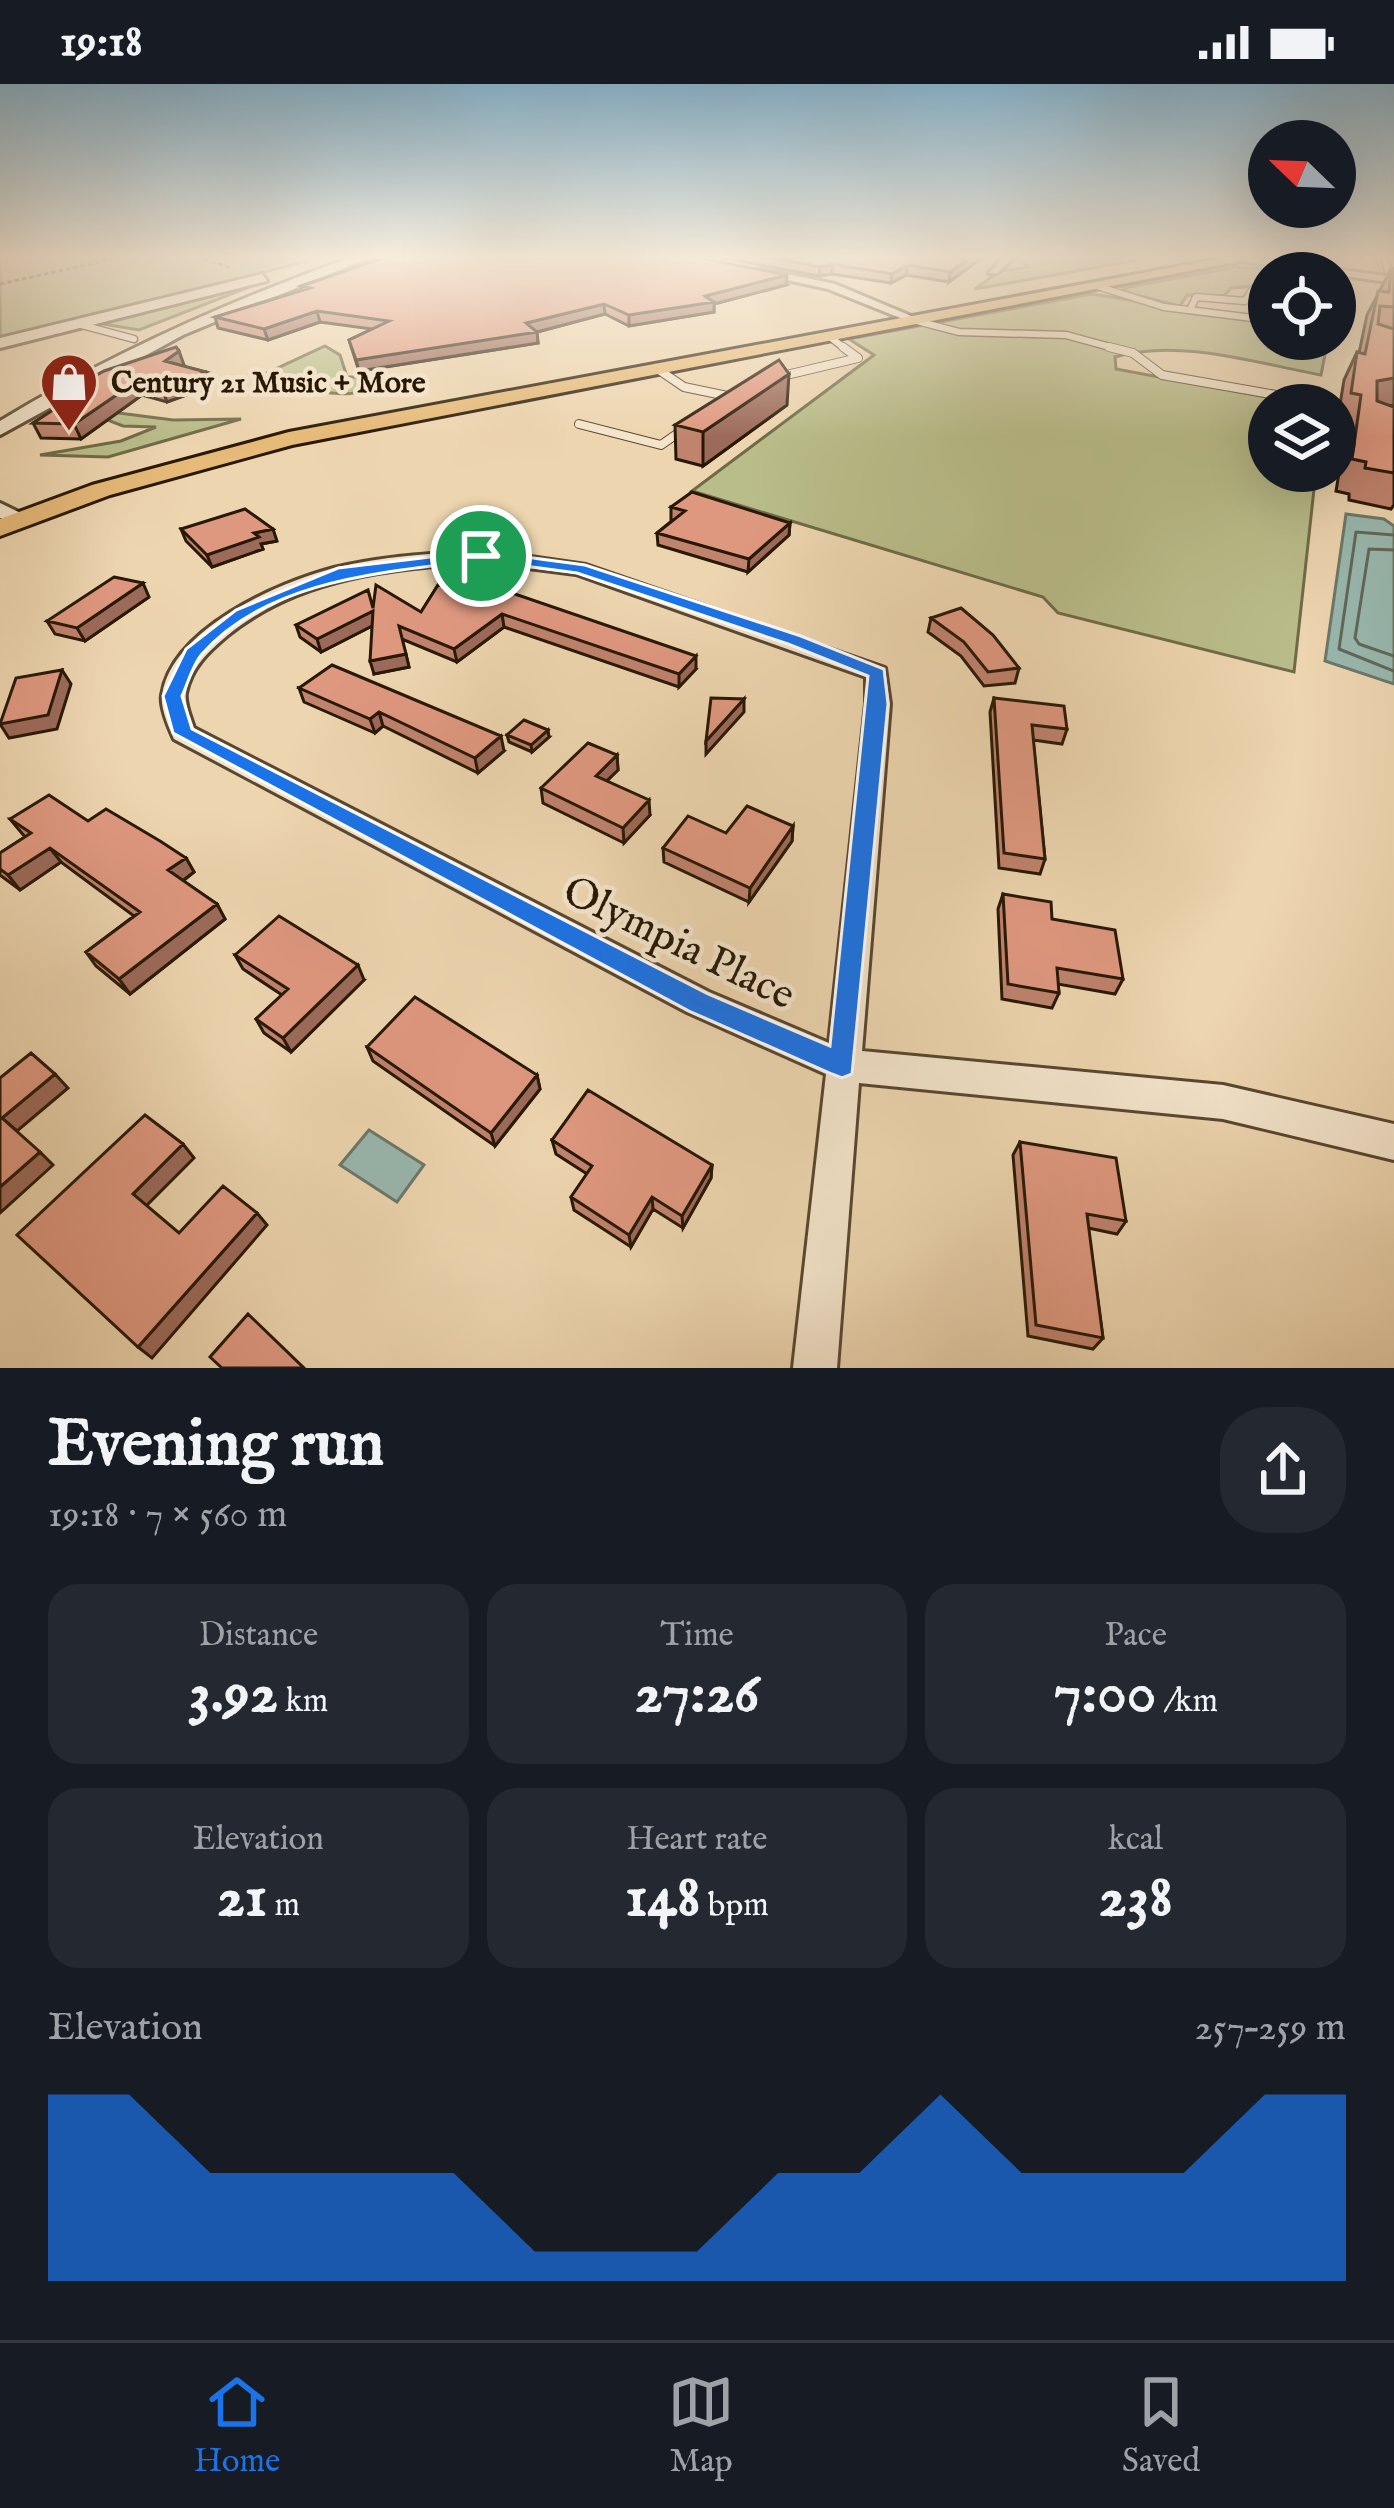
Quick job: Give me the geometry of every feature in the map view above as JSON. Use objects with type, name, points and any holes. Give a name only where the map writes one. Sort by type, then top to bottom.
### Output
[{"type":"main road","points":[[5,515],[91,478],[305,422],[854,317]]},
{"type":"main road","points":[[5,515],[289,439],[939,317]]},
{"type":"street","points":[[0,343],[106,317]]},
{"type":"street","points":[[0,410],[134,339],[192,317]]},
{"type":"street","points":[[0,430],[209,317]]},
{"type":"street","points":[[907,317],[917,321]]},
{"type":"street","name":"Olympia Place","points":[[842,1065],[878,673],[579,568],[481,556],[338,573],[242,614],[192,653],[173,696],[183,733],[698,1002],[842,1065],[1223,1102],[1394,1142]]},
{"type":"street","points":[[814,1368],[842,1065]]},
{"type":"lane","points":[[917,321],[959,332],[1066,335],[1133,353],[1162,375],[1248,389]]},
{"type":"lane","points":[[78,324],[134,339]]},
{"type":"lane","points":[[760,382],[858,358],[830,337]]},
{"type":"lane","points":[[656,368],[684,387],[730,398]]},
{"type":"lane","points":[[713,410],[745,390]]},
{"type":"lane","points":[[579,424],[661,445],[696,422]]},
{"type":"green space","points":[[0,317],[92,317],[0,341]]},
{"type":"green space","points":[[120,317],[173,317],[139,330],[97,323]]},
{"type":"green space","points":[[968,317],[1248,319],[1248,360],[1165,350],[1115,357],[1116,369],[1248,394],[1248,492],[1314,492],[1294,672],[1058,613],[1043,597],[692,491],[874,355],[849,339]]},
{"type":"green space","points":[[325,346],[340,355],[347,377],[385,377],[385,382],[362,392],[328,393],[293,389],[282,375],[269,372]]},
{"type":"green space","points":[[1249,360],[1324,360],[1321,375]]},
{"type":"green space","points":[[111,412],[173,420],[241,419],[108,457],[40,455],[121,441],[156,427],[123,426],[102,418]]},
{"type":"water","points":[[1346,514],[1384,519],[1394,526],[1394,684],[1325,661]]},
{"type":"water","points":[[369,1130],[424,1165],[397,1202],[340,1165]]},
{"type":"building","points":[[215,317],[300,317],[264,329]]},
{"type":"building","points":[[360,317],[551,317],[526,323],[537,332],[356,360],[349,340],[389,321]]},
{"type":"building","points":[[1373,317],[1394,329],[1394,378],[1377,381],[1377,401],[1394,407],[1394,473],[1365,468],[1366,462],[1356,460],[1361,395],[1352,384],[1357,352],[1365,354]]},
{"type":"building","points":[[176,347],[179,351],[165,361],[206,372],[162,388],[137,381],[74,424],[33,423],[81,392],[68,391],[104,371]]},
{"type":"building","points":[[779,360],[789,374],[703,432],[675,425]]},
{"type":"building","points":[[692,492],[790,523],[749,559],[657,533],[685,511],[671,507]]},
{"type":"building","points":[[245,509],[273,529],[207,555],[181,529]]},
{"type":"building","points":[[114,577],[143,583],[77,628],[47,621]]},
{"type":"building","points":[[376,585],[421,612],[438,585],[503,590],[696,656],[679,674],[502,614],[454,649],[399,626],[406,654],[370,661],[373,611],[317,639],[296,625],[368,590],[373,608]]},
{"type":"building","points":[[961,608],[993,635],[1019,668],[988,672],[964,642],[931,618]]},
{"type":"building","points":[[332,665],[501,736],[475,758],[379,712],[370,719],[299,688]]},
{"type":"building","points":[[62,670],[48,715],[0,724],[16,678]]},
{"type":"building","points":[[711,698],[744,699],[706,741]]},
{"type":"building","points":[[994,698],[1064,706],[1067,729],[1032,725],[1045,859],[1004,853]]},
{"type":"building","points":[[524,720],[548,730],[531,745],[507,735]]},
{"type":"building","points":[[588,743],[617,755],[596,776],[649,800],[623,828],[541,788]]},
{"type":"building","points":[[49,795],[88,821],[106,809],[160,841],[186,858],[168,870],[217,904],[119,979],[86,952],[140,912],[50,848],[8,875],[0,869],[0,853],[31,833],[10,819]]},
{"type":"building","points":[[747,806],[793,826],[750,888],[663,848],[688,816],[726,833]]},
{"type":"building","points":[[1003,894],[1051,902],[1052,919],[1115,930],[1123,979],[1057,968],[1059,993],[1008,984]]},
{"type":"building","points":[[279,916],[358,965],[283,1038],[256,1019],[288,989],[235,955]]},
{"type":"building","points":[[415,997],[537,1075],[491,1133],[367,1047]]},
{"type":"building","points":[[31,1053],[55,1074],[2,1118],[40,1152],[0,1187],[0,1078]]},
{"type":"building","points":[[588,1090],[712,1165],[682,1216],[652,1197],[629,1235],[571,1197],[592,1166],[552,1140]]},
{"type":"building","points":[[145,1115],[183,1144],[133,1194],[179,1233],[223,1186],[257,1213],[138,1347],[17,1235]]},
{"type":"building","points":[[1020,1142],[1116,1158],[1126,1221],[1087,1214],[1103,1338],[1036,1325]]},
{"type":"building","points":[[248,1314],[304,1368],[222,1368],[210,1357]]},
{"type":"place","name":"Century 21 Music + More","points":[[69,433]]},
{"type":"route","points":[[481,556],[579,568],[878,673],[842,1065],[698,1002],[183,733],[173,696],[192,653],[242,614],[286,591],[338,573],[481,556]]}]
